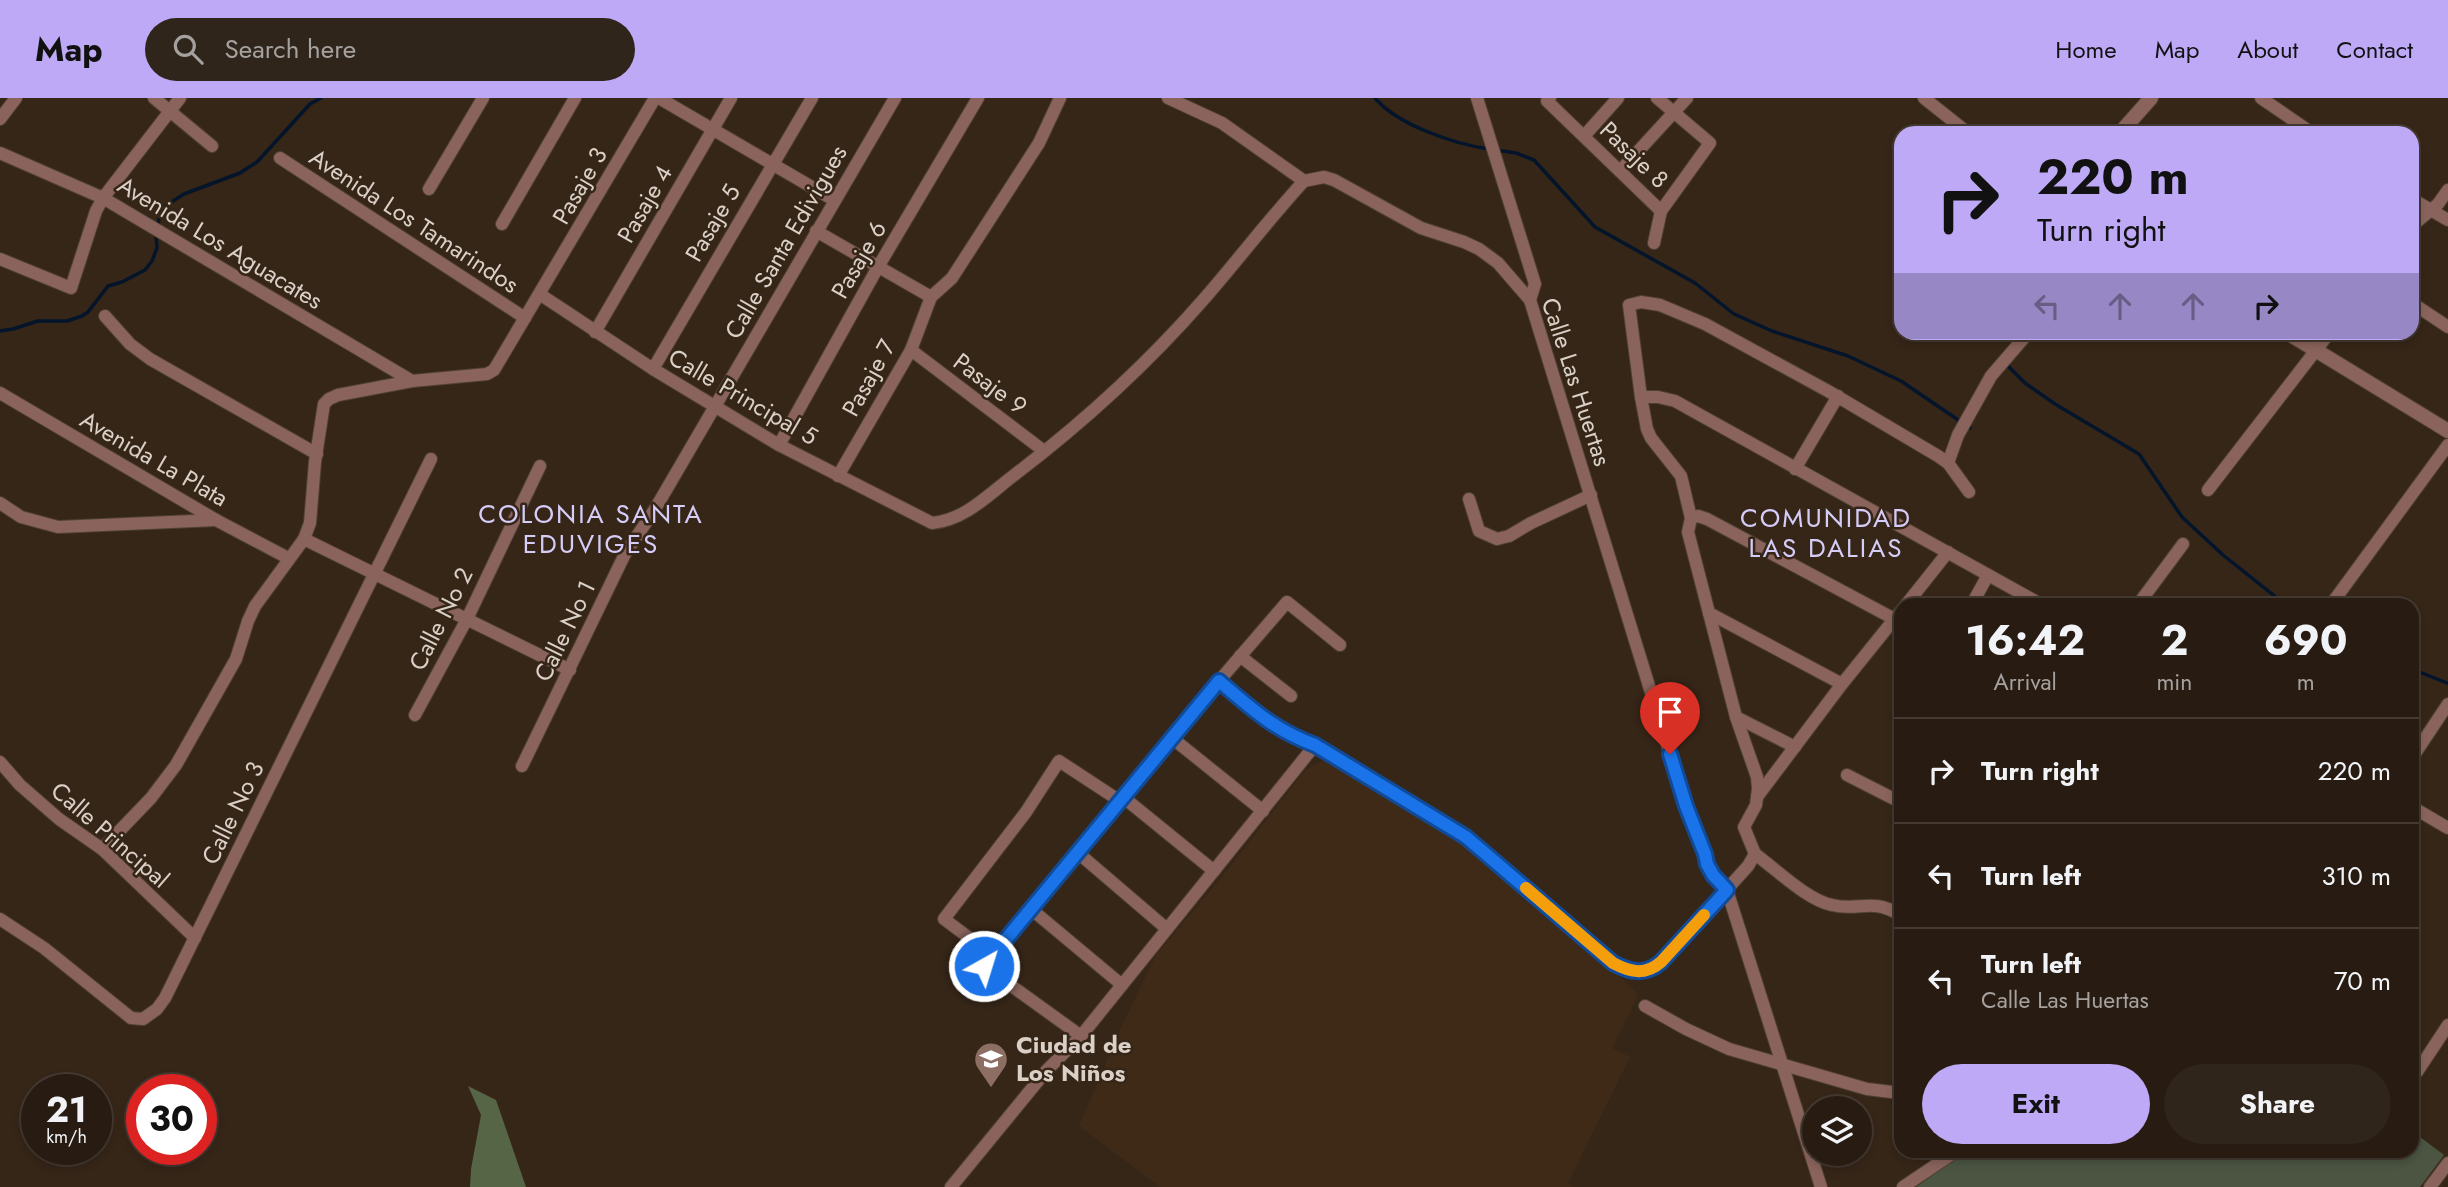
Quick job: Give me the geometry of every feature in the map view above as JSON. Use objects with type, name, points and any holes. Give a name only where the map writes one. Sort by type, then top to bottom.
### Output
[{"type":"street","points":[[0,120],[16,98]]},
{"type":"street","points":[[154,98],[212,146]]},
{"type":"street","points":[[0,259],[71,288],[96,211],[103,198],[180,98]]},
{"type":"street","points":[[429,189],[483,98]]},
{"type":"street","points":[[502,223],[575,98]]},
{"type":"street","points":[[657,98],[834,200]]},
{"type":"street","name":"Pasaje 3","points":[[412,381],[487,374],[494,370],[657,98]]},
{"type":"street","name":"Pasaje 4","points":[[595,332],[732,98]]},
{"type":"street","name":"Pasaje 5","points":[[653,369],[811,98]]},
{"type":"street","name":"Calle Santa Edivigues","points":[[714,407],[895,98]]},
{"type":"street","name":"Pasaje 6","points":[[779,446],[878,267],[978,98]]},
{"type":"street","points":[[816,231],[931,297],[952,278],[1039,143],[1060,98]]},
{"type":"street","points":[[1044,451],[1138,367],[1202,301],[1304,181],[1222,123],[1168,98]]},
{"type":"street","points":[[1477,98],[1535,284],[1530,300]]},
{"type":"street","points":[[1584,135],[1618,98]]},
{"type":"street","points":[[1654,243],[1661,211],[1710,143],[1657,98]]},
{"type":"street","points":[[1620,171],[1686,98]]},
{"type":"street","points":[[1924,98],[1959,126]]},
{"type":"street","points":[[2126,126],[2151,98]]},
{"type":"street","points":[[2261,98],[2301,126]]},
{"type":"street","name":"Pasaje 8","points":[[1548,100],[1661,211]]},
{"type":"street","name":"Avenida Los Aguacates","points":[[0,153],[103,198],[412,381]]},
{"type":"street","name":"Avenida Los Tamarindos","points":[[279,158],[525,318]]},
{"type":"street","name":"Calle Las Huertas","points":[[1304,181],[1324,177],[1334,180],[1421,228],[1479,249],[1498,263],[1530,300],[1686,806],[1710,871],[1727,890],[1821,1187]]},
{"type":"street","points":[[2419,220],[2438,204],[2448,190]]},
{"type":"street","points":[[2419,203],[2448,220]]},
{"type":"street","name":"Calle Principal 5","points":[[541,295],[653,369],[779,446],[932,523],[952,520],[967,512],[1044,451]]},
{"type":"street","name":"Pasaje 7","points":[[838,476],[911,349],[931,297]]},
{"type":"street","points":[[1894,911],[1875,904],[1842,907],[1817,900],[1755,854],[1744,827],[1756,805],[1757,777],[1737,718],[1688,532],[1691,518],[1681,476],[1647,429],[1629,305],[1641,302],[1668,308],[1705,324],[1838,396],[1948,463],[1969,492]]},
{"type":"street","points":[[2419,308],[2448,327]]},
{"type":"street","points":[[105,316],[130,344],[150,359],[317,454]]},
{"type":"street","points":[[1948,463],[1958,435],[1991,376],[2022,340]]},
{"type":"street","points":[[2298,340],[2448,431]]},
{"type":"street","points":[[2208,490],[2324,340]]},
{"type":"street","name":"Pasaje 9","points":[[911,349],[1044,451]]},
{"type":"street","points":[[102,849],[144,807],[176,765],[236,659],[255,606],[304,539],[310,523],[324,404],[329,399],[412,381]]},
{"type":"street","name":"Avenida La Plata","points":[[0,393],[216,520],[288,558]]},
{"type":"street","points":[[1795,469],[1838,396]]},
{"type":"street","points":[[1641,397],[1675,401],[1948,552],[2021,598]]},
{"type":"street","name":"Calle No 1","points":[[522,766],[625,554],[714,407]]},
{"type":"street","points":[[2336,598],[2448,445]]},
{"type":"street","name":"Calle No 3","points":[[0,919],[44,948],[121,1011],[137,1020],[150,1016],[165,998],[431,459]]},
{"type":"street","name":"Calle No 2","points":[[415,715],[467,619],[540,466]]},
{"type":"street","points":[[1469,499],[1479,531],[1497,539],[1509,536],[1591,495]]},
{"type":"street","points":[[0,503],[21,517],[58,527],[216,520]]},
{"type":"street","points":[[1691,518],[1698,516],[1707,519],[1894,615]]},
{"type":"street","points":[[304,539],[570,670]]},
{"type":"street","points":[[2143,598],[2183,544]]},
{"type":"street","points":[[1911,598],[1948,552]]},
{"type":"street","points":[[1975,598],[1988,575]]},
{"type":"street","points":[[1081,1036],[984,966],[1287,602],[1340,645]]},
{"type":"street","points":[[1709,613],[1842,684]]},
{"type":"street","points":[[1757,798],[1842,684],[1894,624]]},
{"type":"street","points":[[1240,656],[1291,696]]},
{"type":"street","points":[[1219,681],[1268,722],[1290,736],[1315,745],[1466,837],[1613,963],[1626,970],[1640,972],[1654,969],[1727,890],[1755,854]]},
{"type":"street","points":[[2419,748],[2448,704]]},
{"type":"street","points":[[1737,718],[1795,747]]},
{"type":"street","points":[[1172,738],[1262,811]]},
{"type":"street","points":[[951,1187],[1047,1070],[1081,1036],[1315,745]]},
{"type":"street","points":[[992,956],[944,919],[1019,822],[1059,761],[1121,799],[1214,871]]},
{"type":"street","name":"Calle Principal","points":[[0,762],[20,785],[59,819],[102,849],[195,938]]},
{"type":"street","points":[[1847,775],[1894,799]]},
{"type":"street","points":[[2419,811],[2448,828]]},
{"type":"street","points":[[1077,852],[1167,929]]},
{"type":"street","points":[[1031,908],[1122,985]]},
{"type":"street","points":[[1645,1006],[1729,1049],[1867,1089],[1894,1092]]},
{"type":"street","points":[[2419,1064],[2448,1025]]},
{"type":"street","points":[[1903,1187],[1946,1158]]},
{"type":"street","points":[[2430,1187],[2448,1163]]},
{"type":"shaded area","points":[[1326,759],[1469,849],[1639,994],[1612,1048],[1630,1057],[1568,1183],[1574,1187],[1160,1187],[1079,1126],[1123,1023],[1156,955],[1221,878],[1306,769]]},
{"type":"green space","points":[[468,1086],[496,1100],[526,1187],[470,1187],[481,1115]]},
{"type":"green space","points":[[2419,1136],[2444,1155],[2420,1187],[1916,1187],[1957,1158],[2419,1158]]},
{"type":"waterway","points":[[157,227],[162,208],[184,194],[240,173],[257,162],[310,104],[321,98]]},
{"type":"waterway","points":[[1375,98],[1385,108],[1412,125],[1460,143],[1489,149]]},
{"type":"waterway","points":[[1496,150],[1516,153],[1534,160],[1595,227],[1695,283],[1734,314],[1772,331],[1848,356],[1901,381],[1970,428]]},
{"type":"waterway","points":[[0,331],[38,321],[67,321],[82,316],[108,286],[145,270],[157,248],[156,234]]},
{"type":"waterway","points":[[2005,363],[2025,383],[2055,404],[2139,454],[2182,517],[2223,555],[2277,598]]},
{"type":"waterway","points":[[2419,672],[2447,683]]},
{"type":"slow traffic","points":[[1526,888],[1613,963],[1626,970],[1640,972],[1654,969],[1704,915]]},
{"type":"place","name":"Ciudad de Los Niños","points":[[991,1089]]},
{"type":"district","name":"COLONIA SANTA EDUVIGES","points":[[591,529]]},
{"type":"district","name":"COMUNIDAD LAS DALIAS","points":[[1826,533]]},
{"type":"route","points":[[984,966],[1219,681],[1268,722],[1290,736],[1315,745],[1466,837],[1613,963],[1626,970],[1640,972],[1654,969],[1727,890],[1707,864],[1670,754]]}]
